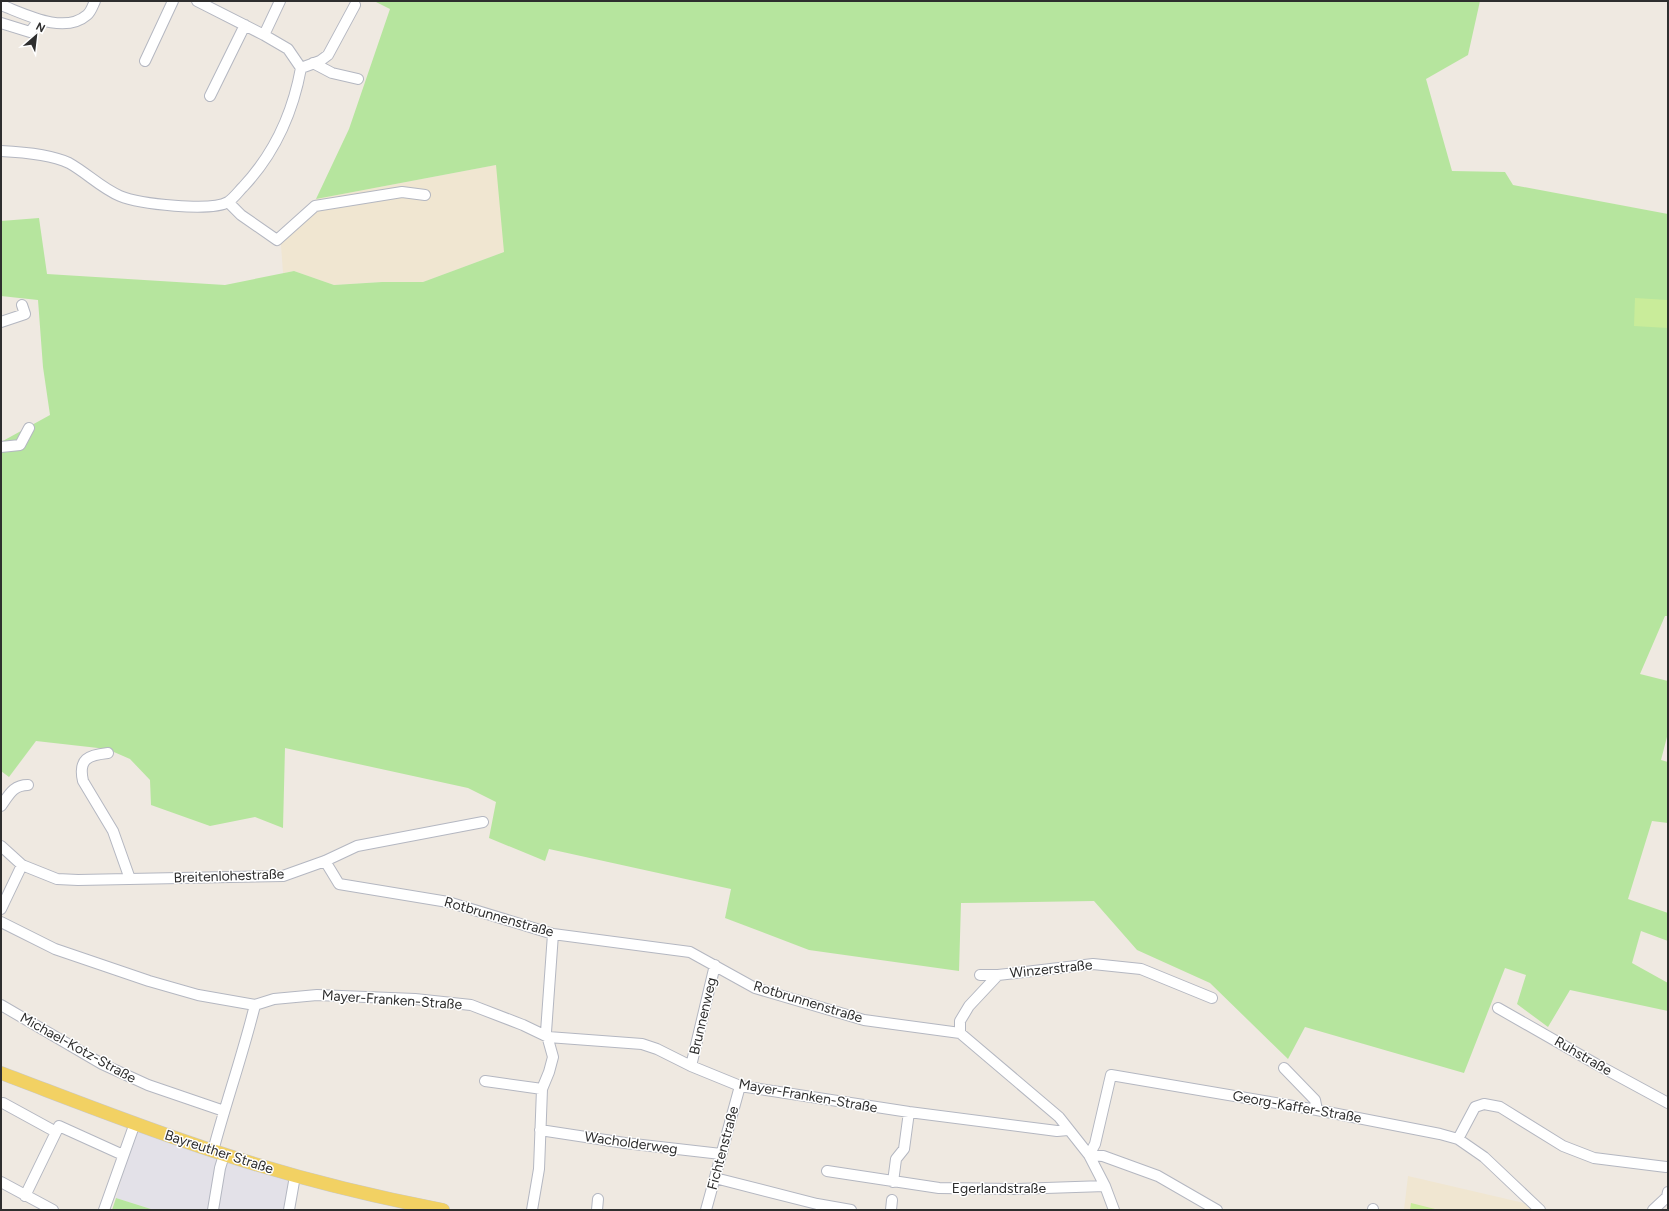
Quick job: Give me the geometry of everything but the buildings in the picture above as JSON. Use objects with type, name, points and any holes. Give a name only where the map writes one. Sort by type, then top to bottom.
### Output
[{"type":"main road","name":"Bayreuther Straße","points":[[1,1073],[219,1153],[340,1188],[443,1210]]},
{"type":"street","points":[[1,5],[39,20],[60,23],[76,21],[88,14],[95,1]]},
{"type":"street","points":[[145,61],[173,1]]},
{"type":"street","points":[[1,151],[34,153],[69,163],[103,187],[121,197],[138,202],[174,206],[206,206],[228,202],[259,169],[278,138],[297,91],[301,68],[288,49],[197,1]]},
{"type":"street","points":[[264,35],[280,1]]},
{"type":"street","points":[[301,68],[328,55],[355,5]]},
{"type":"street","points":[[1,23],[30,32],[39,20]]},
{"type":"street","points":[[210,96],[245,25]]},
{"type":"street","points":[[313,63],[332,73],[358,79]]},
{"type":"street","points":[[228,202],[241,215],[277,240],[315,206],[402,192],[425,195]]},
{"type":"street","points":[[1,322],[25,314],[22,305]]},
{"type":"street","points":[[1,447],[20,445],[29,428]]},
{"type":"street","points":[[108,753],[94,754],[87,757],[81,772],[83,781],[113,832],[130,879]]},
{"type":"street","points":[[1,806],[12,790],[20,785],[28,785]]},
{"type":"street","name":"Breitenlohestraße","points":[[1,846],[22,865],[57,879],[78,880],[283,876],[325,861],[357,846],[483,822]]},
{"type":"street","name":"Rotbrunnenstraße","points":[[325,861],[339,884],[448,902],[553,934],[690,952],[755,988],[864,1020],[960,1033]]},
{"type":"street","points":[[1,909],[22,865]]},
{"type":"street","name":"Mayer-Franken-Straße","points":[[1,922],[55,949],[149,981],[198,995],[255,1005],[274,999],[317,995],[415,999],[471,1005],[523,1025],[548,1037],[642,1044],[740,1086],[909,1112],[1057,1131],[1068,1130]]},
{"type":"street","points":[[532,1210],[539,1169],[542,1089],[550,1072],[553,1057],[546,1032],[553,934]]},
{"type":"street","name":"Winzerstraße","points":[[980,975],[998,975],[1093,964],[1141,969],[1212,998]]},
{"type":"street","name":"Brunnenweg","points":[[691,1066],[715,965]]},
{"type":"street","points":[[998,975],[969,1006],[960,1021],[960,1033],[1059,1117],[1089,1155],[1105,1186],[1114,1210]]},
{"type":"street","name":"Michael-Kotz-Straße","points":[[1,1005],[102,1064],[148,1085],[224,1111]]},
{"type":"street","points":[[213,1210],[220,1168],[219,1153],[224,1111],[244,1048],[255,1005]]},
{"type":"street","name":"Ruhstraße","points":[[1498,1008],[1668,1103]]},
{"type":"street","points":[[1284,1068],[1316,1100],[1317,1110]]},
{"type":"street","name":"Georg-Kaffer-Straße","points":[[1089,1155],[1095,1144],[1111,1076],[1317,1110],[1440,1134],[1458,1139],[1484,1157],[1540,1210]]},
{"type":"street","points":[[485,1081],[542,1089]]},
{"type":"street","name":"Fichtenstraße","points":[[706,1210],[740,1086]]},
{"type":"street","points":[[3,1103],[56,1132]]},
{"type":"street","points":[[1458,1139],[1475,1107],[1484,1104],[1500,1107],[1563,1146],[1594,1158],[1667,1166]]},
{"type":"street","points":[[893,1182],[896,1159],[904,1149],[909,1112]]},
{"type":"street","points":[[104,1210],[135,1123]]},
{"type":"street","points":[[25,1196],[60,1126],[123,1155]]},
{"type":"street","name":"Wacholderweg","points":[[540,1130],[625,1143],[721,1154]]},
{"type":"street","points":[[1089,1155],[1103,1156],[1158,1176],[1218,1210]]},
{"type":"street","name":"Egerlandstraße","points":[[826,1171],[939,1188],[1016,1189],[1105,1186]]},
{"type":"street","points":[[289,1210],[296,1176]]},
{"type":"street","points":[[715,1178],[817,1204],[851,1210]]},
{"type":"street","points":[[1,1182],[53,1210]]},
{"type":"street","points":[[1653,1210],[1667,1197],[1668,1192]]},
{"type":"street","points":[[597,1210],[598,1199]]},
{"type":"shaded area","points":[[539,151],[504,252],[423,282],[382,282],[334,285],[294,271],[283,273],[280,231],[316,199],[496,165]]},
{"type":"shaded area","points":[[137,1124],[294,1176],[287,1210],[154,1210],[116,1198]]},
{"type":"shaded area","points":[[1408,1176],[1524,1203],[1533,1210],[1404,1210]]},
{"type":"green space","points":[[374,1],[1480,1],[1468,55],[1426,79],[1452,171],[1505,172],[1513,185],[1668,214],[1668,616],[1665,616],[1640,674],[1668,681],[1668,733],[1661,760],[1668,762],[1668,823],[1652,821],[1628,899],[1668,913],[1668,941],[1641,931],[1632,963],[1668,983],[1668,1011],[1570,990],[1548,1027],[1517,1004],[1526,975],[1505,968],[1464,1073],[1305,1027],[1288,1059],[1210,983],[1137,950],[1094,901],[961,903],[959,971],[809,950],[725,918],[731,889],[549,849],[545,861],[489,838],[496,802],[468,788],[285,748],[283,828],[255,817],[210,826],[151,805],[150,780],[130,759],[107,749],[36,741],[9,777],[1,771],[1,442],[50,415],[43,367],[38,300],[1,296],[1,221],[39,218],[47,274],[225,285],[294,271],[334,285],[382,282],[423,282],[504,252],[496,165],[316,199],[349,129],[390,9]]},
{"type":"green space","points":[[1635,298],[1668,300],[1668,328],[1634,326]]},
{"type":"green space","points":[[116,1198],[154,1210],[112,1210]]},
{"type":"green space","points":[[1411,1203],[1439,1210],[1410,1210]]}]
